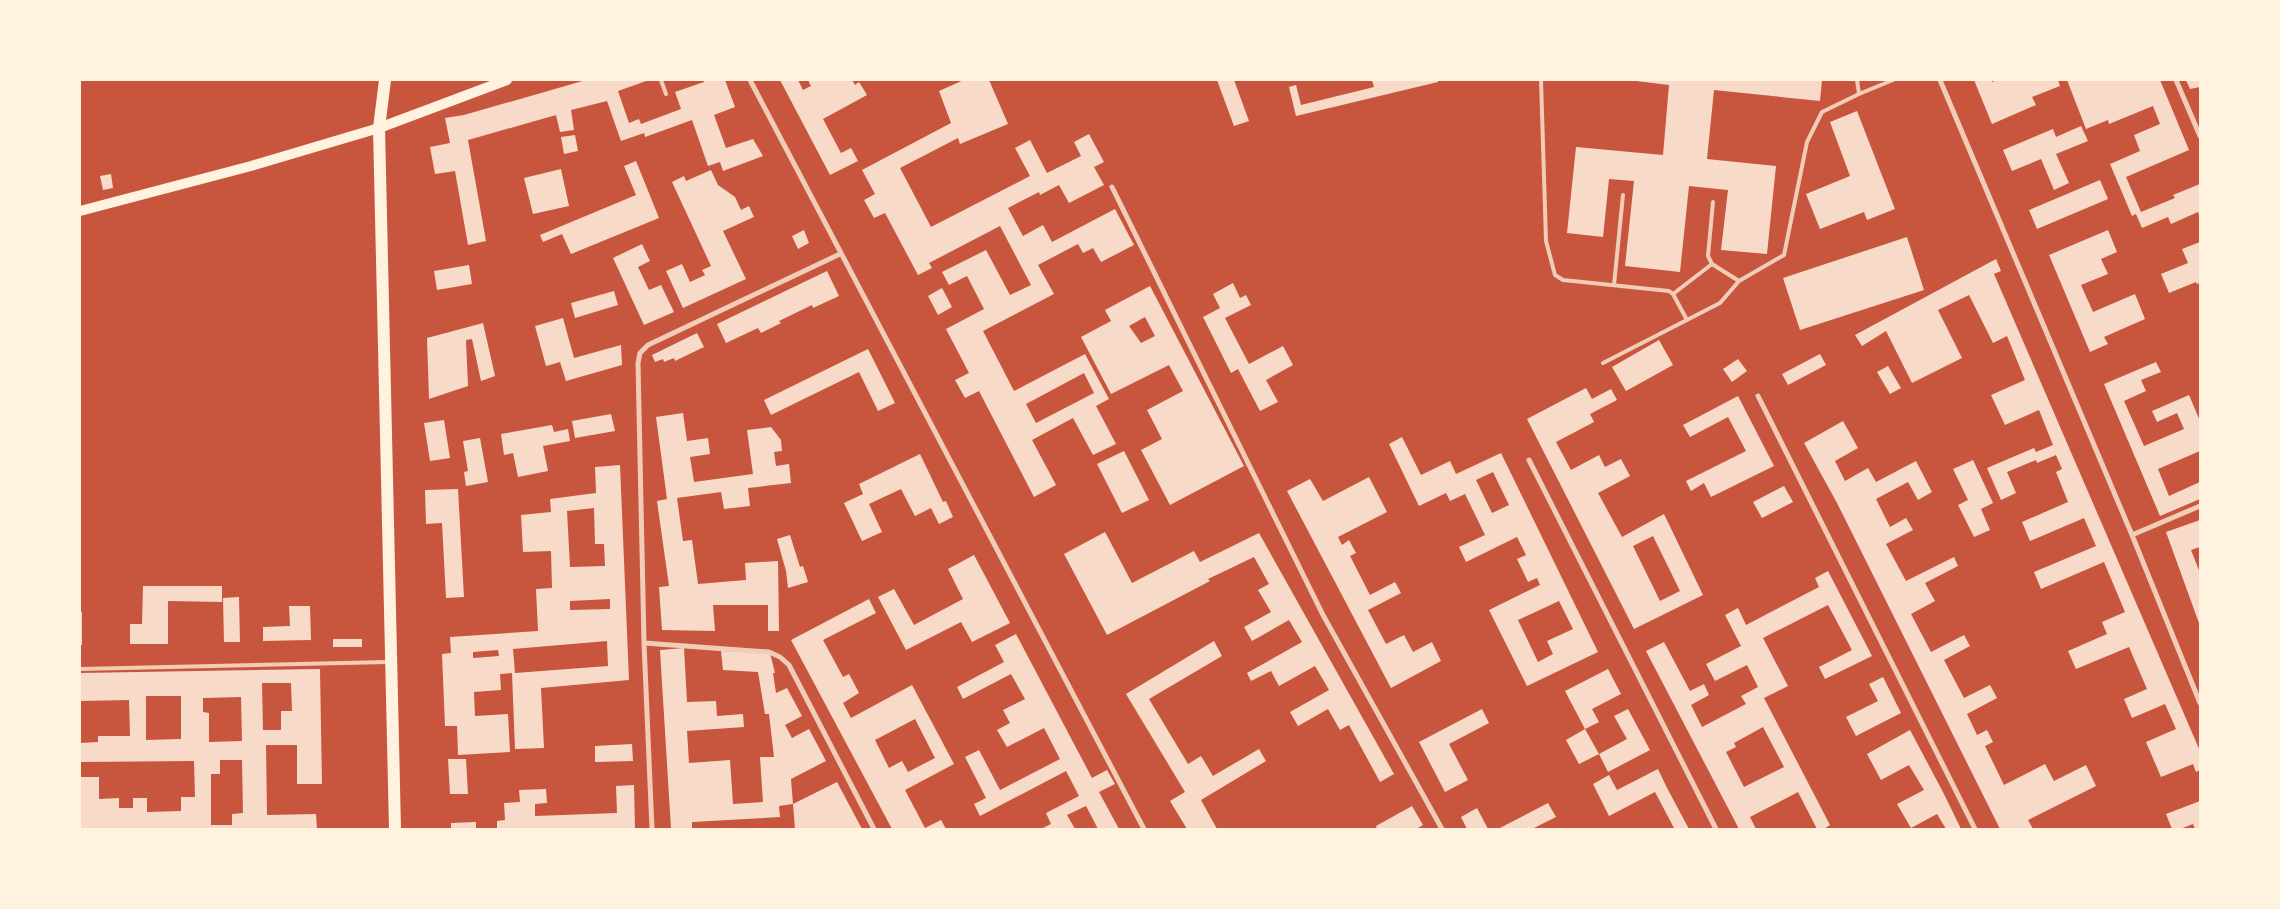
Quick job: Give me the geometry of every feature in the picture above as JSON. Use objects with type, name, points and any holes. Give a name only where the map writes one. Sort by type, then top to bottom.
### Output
[{"type":"main road","points":[[385,80],[379,128],[395,829]]},
{"type":"main road","points":[[80,211],[251,166],[379,128],[508,80]]},
{"type":"street","points":[[750,80],[1144,829]]},
{"type":"street","points":[[1940,80],[2132,534],[2200,703]]},
{"type":"street","points":[[2176,80],[2200,136]]},
{"type":"street","points":[[1112,187],[1323,615],[1442,829]]},
{"type":"street","points":[[652,829],[644,643],[638,363],[640,353],[648,345],[840,254]]},
{"type":"street","points":[[1758,396],[1975,829]]},
{"type":"street","points":[[1529,460],[1716,829]]},
{"type":"street","points":[[2132,534],[2200,506]]},
{"type":"street","points":[[644,643],[769,652],[780,657],[788,665],[874,829]]},
{"type":"lane","points":[[661,80],[666,94]]},
{"type":"lane","points":[[1542,80],[1546,240],[1555,275],[1563,280],[1669,291],[1673,294],[1687,320]]},
{"type":"lane","points":[[1857,80],[1859,94]]},
{"type":"lane","points":[[1603,364],[1720,303],[1740,281],[1785,253],[1807,142],[1822,112],[1893,80]]},
{"type":"lane","points":[[1614,286],[1623,195]]},
{"type":"lane","points":[[1713,202],[1708,256],[1712,264],[1740,281]]},
{"type":"lane","points":[[1673,294],[1712,264]]},
{"type":"lane","points":[[80,669],[392,662]]},
{"type":"building","points":[[586,80],[649,80],[618,91],[629,123],[639,119],[641,124],[681,109],[675,92],[704,82],[704,80],[725,80],[735,107],[714,115],[726,148],[753,139],[763,156],[723,171],[720,162],[708,166],[692,120],[645,137],[644,133],[621,141],[607,101],[571,110],[574,130],[560,132],[556,115],[468,140],[486,241],[468,245],[455,171],[435,174],[430,147],[450,143],[445,118],[464,115]]},
{"type":"building","points":[[780,80],[798,80],[803,90],[811,86],[808,80],[852,80],[855,85],[859,82],[867,95],[823,119],[841,153],[851,148],[858,161],[830,175]]},
{"type":"building","points":[[964,80],[989,80],[1008,124],[960,144],[958,138],[900,168],[931,227],[1030,176],[1015,148],[1030,140],[1047,173],[1081,156],[1074,142],[1089,134],[1104,162],[1094,167],[1104,185],[1069,203],[1059,185],[1040,195],[1039,192],[1008,208],[1023,236],[1043,225],[1052,242],[1115,209],[1134,245],[1101,262],[1093,248],[1083,253],[1078,244],[1038,265],[1054,294],[983,331],[1014,391],[1085,354],[1109,399],[1096,406],[1116,444],[1093,455],[1073,418],[1032,440],[1056,485],[1034,497],[979,391],[965,398],[955,380],[969,373],[946,329],[984,309],[967,276],[949,285],[942,272],[986,250],[1010,295],[1031,285],[1000,226],[929,263],[932,268],[918,275],[885,213],[874,218],[864,200],[875,194],[862,170],[951,123],[939,91]],"holes":[[[1084,373],[1094,393],[1036,423],[1026,404]]]},
{"type":"building","points":[[1217,80],[1234,80],[1249,121],[1234,126]]},
{"type":"building","points":[[1372,80],[1438,80],[1438,82],[1296,116],[1289,87],[1296,85],[1301,105],[1374,87]]},
{"type":"building","points":[[1628,80],[1822,80],[1820,101],[1714,90],[1707,159],[1776,166],[1767,254],[1721,250],[1728,190],[1689,186],[1680,272],[1625,266],[1634,181],[1609,179],[1603,237],[1567,233],[1576,147],[1663,155],[1669,85]]},
{"type":"building","points":[[1974,80],[1992,80],[1992,82],[1997,80],[2058,80],[2060,86],[2032,97],[2036,105],[1992,124]]},
{"type":"building","points":[[2067,80],[2160,80],[2189,150],[2126,177],[2141,212],[2175,198],[2173,195],[2200,184],[2200,217],[2198,212],[2171,224],[2168,217],[2142,228],[2136,214],[2132,216],[2110,164],[2140,151],[2134,135],[2160,124],[2153,106],[2109,124],[2108,120],[2086,129]]},
{"type":"building","points":[[2186,80],[2200,80],[2200,87],[2190,89]]},
{"type":"building","points":[[1857,111],[1895,209],[1867,220],[1864,212],[1820,229],[1806,194],[1850,176],[1830,122]]},
{"type":"building","points":[[2081,126],[2088,141],[2056,154],[2069,183],[2054,190],[2041,159],[2012,171],[2003,150],[2053,129],[2056,137]]},
{"type":"building","points":[[575,135],[578,151],[564,154],[561,137]]},
{"type":"building","points":[[636,161],[659,218],[571,254],[562,234],[543,242],[540,235],[636,195],[624,166]]},
{"type":"building","points":[[561,169],[569,206],[533,214],[524,178]]},
{"type":"building","points":[[711,170],[718,185],[735,197],[741,210],[749,206],[754,217],[723,231],[746,279],[683,308],[666,271],[682,264],[690,282],[705,275],[702,270],[711,266],[672,182],[684,176],[686,181]]},
{"type":"building","points":[[111,174],[113,188],[103,190],[100,176]]},
{"type":"building","points":[[2100,180],[2108,199],[2037,229],[2029,210]]},
{"type":"building","points":[[804,230],[809,243],[798,249],[792,236]]},
{"type":"building","points":[[2108,230],[2117,252],[2101,259],[2108,274],[2081,285],[2093,312],[2135,294],[2145,319],[2104,337],[2108,344],[2090,352],[2049,255]]},
{"type":"building","points":[[1907,237],[1924,290],[1800,330],[1783,278]]},
{"type":"building","points":[[2200,242],[2200,283],[2197,284],[2196,282],[2169,293],[2161,274],[2188,263],[2182,249]]},
{"type":"building","points":[[642,244],[650,261],[638,267],[649,290],[661,285],[674,312],[644,325],[613,258]]},
{"type":"building","points":[[1996,259],[2001,271],[1994,274],[2200,751],[2200,770],[2196,772],[2193,764],[2161,777],[2146,742],[2176,729],[2165,704],[2132,718],[2124,699],[2147,689],[2129,647],[2076,669],[2068,651],[2107,634],[2102,622],[2125,612],[2104,562],[2041,589],[2034,572],[2096,546],[2084,518],[2030,541],[2022,522],[2068,502],[2056,472],[2062,469],[2056,455],[2037,463],[2036,460],[2007,472],[2016,493],[2001,500],[1987,468],[2034,448],[2036,452],[2053,445],[2039,410],[2005,425],[1991,395],[2025,380],[2007,336],[1993,343],[1969,295],[1938,310],[1962,358],[1912,383],[1886,331],[1862,346],[1855,335]]},
{"type":"building","points":[[469,265],[472,284],[437,290],[434,271]]},
{"type":"building","points":[[827,271],[839,296],[813,308],[812,305],[779,321],[781,323],[761,333],[758,328],[726,343],[717,324]]},
{"type":"building","points":[[1233,283],[1240,298],[1246,295],[1251,305],[1225,318],[1249,364],[1283,346],[1293,365],[1266,380],[1278,402],[1260,411],[1238,369],[1231,373],[1203,317],[1220,308],[1213,294]]},
{"type":"building","points":[[1150,286],[1244,466],[1170,505],[1141,450],[1162,439],[1147,410],[1183,391],[1169,365],[1111,394],[1081,337],[1111,321],[1105,310]],"holes":[[[1145,317],[1155,336],[1141,343],[1129,326]]]},
{"type":"building","points":[[942,288],[952,307],[938,315],[928,296]]},
{"type":"building","points":[[614,291],[618,305],[575,318],[571,303]]},
{"type":"building","points":[[563,318],[574,358],[621,345],[622,365],[566,381],[560,362],[546,366],[535,326]]},
{"type":"building","points":[[483,323],[495,376],[481,381],[472,339],[466,340],[468,386],[429,399],[427,338]]},
{"type":"building","points":[[697,333],[704,347],[675,361],[674,358],[664,362],[663,359],[655,362],[652,355]]},
{"type":"building","points":[[1659,340],[1673,365],[1626,391],[1612,367]]},
{"type":"building","points":[[868,349],[895,403],[878,411],[859,372],[771,415],[764,400]]},
{"type":"building","points":[[1820,354],[1826,365],[1788,385],[1782,374]]},
{"type":"building","points":[[1738,359],[1747,371],[1732,382],[1723,369]]},
{"type":"building","points":[[2156,362],[2161,372],[2141,380],[2146,391],[2124,401],[2144,446],[2184,429],[2177,413],[2157,422],[2152,411],[2189,395],[2200,421],[2200,451],[2158,469],[2169,496],[2200,482],[2200,499],[2160,516],[2104,384]]},
{"type":"building","points":[[1888,366],[1901,388],[1890,394],[1877,372]]},
{"type":"building","points":[[1586,388],[1592,399],[1611,389],[1617,400],[1590,414],[1594,422],[1556,442],[1571,470],[1599,455],[1605,467],[1621,459],[1630,476],[1598,493],[1622,537],[1664,514],[1703,595],[1634,629],[1527,419]],"holes":[[[1653,536],[1680,591],[1660,601],[1633,546]]]},
{"type":"building","points":[[1738,396],[1774,466],[1711,497],[1704,483],[1691,491],[1686,481],[1746,451],[1728,417],[1690,437],[1683,425]]},
{"type":"building","points":[[683,413],[687,441],[708,438],[710,454],[690,457],[694,482],[753,474],[747,430],[771,427],[781,440],[782,451],[774,452],[776,466],[789,464],[791,483],[748,488],[750,506],[724,509],[721,492],[677,498],[683,541],[692,540],[698,584],[746,580],[745,563],[778,561],[779,631],[768,631],[768,605],[713,605],[715,631],[662,630],[659,587],[669,586],[657,501],[667,499],[656,417]]},
{"type":"building","points":[[611,414],[615,431],[575,438],[572,421]]},
{"type":"building","points":[[444,420],[450,458],[430,461],[424,423]]},
{"type":"building","points":[[1843,421],[1858,448],[1835,461],[1845,481],[1868,468],[1876,482],[1916,461],[1932,492],[1918,500],[1908,482],[1876,499],[1890,527],[1906,518],[1913,530],[1886,544],[1906,581],[1954,557],[1958,566],[1925,583],[1935,601],[1911,614],[1931,652],[1964,635],[1970,646],[1944,660],[1964,698],[1990,685],[1997,698],[1967,714],[1977,735],[1987,730],[1993,742],[1985,746],[2004,785],[2045,764],[2054,781],[2086,765],[2096,786],[2028,820],[2033,829],[2000,829],[1837,503],[1804,443]]},
{"type":"building","points":[[552,425],[554,432],[568,429],[570,441],[543,446],[548,471],[518,477],[513,453],[504,455],[501,434]]},
{"type":"building","points":[[1402,437],[1421,475],[1450,461],[1456,474],[1501,453],[1598,652],[1527,686],[1489,610],[1540,585],[1537,578],[1528,582],[1517,559],[1526,555],[1517,537],[1466,562],[1459,547],[1485,535],[1465,494],[1450,501],[1446,493],[1419,506],[1389,444]],"holes":[[[1493,472],[1509,505],[1492,513],[1476,480]],[[1559,601],[1573,629],[1547,641],[1553,654],[1538,662],[1518,620]]]},
{"type":"building","points":[[480,438],[488,482],[466,486],[464,472],[468,471],[463,441]]},
{"type":"building","points":[[1124,451],[1149,500],[1122,513],[1097,464]]},
{"type":"building","points":[[920,454],[943,502],[946,501],[953,517],[939,524],[931,508],[915,516],[901,489],[869,504],[882,532],[862,541],[844,503],[863,494],[859,484]]},
{"type":"building","points":[[1973,460],[1993,503],[1981,509],[1990,530],[1974,537],[1958,505],[1968,500],[1953,469]]},
{"type":"building","points":[[620,465],[629,680],[541,688],[544,748],[515,749],[512,673],[500,674],[501,690],[474,692],[475,716],[508,714],[510,752],[458,755],[457,726],[445,726],[442,654],[451,653],[450,637],[538,631],[536,589],[552,588],[551,551],[523,552],[521,515],[551,512],[550,499],[596,493],[595,467]],"holes":[[[594,508],[595,544],[604,544],[605,566],[570,567],[567,511]],[[610,599],[610,609],[570,610],[570,601]],[[607,641],[608,666],[515,673],[513,649]],[[498,650],[499,656],[473,658],[473,652]]]},
{"type":"building","points":[[1369,477],[1387,512],[1338,537],[1342,545],[1349,540],[1356,553],[1350,556],[1370,595],[1395,582],[1401,593],[1368,610],[1386,644],[1404,635],[1413,652],[1432,642],[1441,661],[1391,688],[1287,491],[1310,479],[1323,501]]},
{"type":"building","points":[[1784,486],[1793,502],[1762,518],[1753,502]]},
{"type":"building","points":[[458,489],[464,597],[446,598],[442,523],[426,524],[425,490]]},
{"type":"building","points":[[2200,520],[2200,547],[2191,550],[2200,573],[2200,626],[2166,532]]},
{"type":"building","points":[[1105,532],[1132,583],[1194,551],[1200,562],[1259,533],[1394,774],[1380,782],[1349,725],[1340,730],[1328,709],[1298,726],[1290,712],[1329,690],[1315,666],[1279,686],[1271,671],[1251,681],[1247,673],[1302,642],[1289,620],[1252,641],[1244,627],[1271,612],[1258,590],[1269,584],[1254,557],[1208,579],[1210,581],[1107,635],[1064,554]]},
{"type":"building","points":[[790,535],[800,567],[803,566],[808,582],[788,588],[786,571],[777,539]]},
{"type":"building","points":[[974,555],[1010,623],[972,642],[961,622],[906,650],[878,597],[894,589],[914,625],[963,599],[948,569]]},
{"type":"building","points":[[1828,571],[1872,656],[1825,679],[1819,667],[1852,650],[1828,605],[1763,638],[1788,686],[1764,698],[1830,825],[1824,829],[1817,829],[1798,792],[1750,817],[1756,829],[1739,829],[1646,651],[1664,642],[1690,691],[1704,684],[1709,695],[1691,705],[1702,727],[1746,704],[1741,696],[1758,687],[1747,665],[1715,681],[1706,664],[1741,646],[1725,615],[1738,608],[1746,625],[1819,587],[1815,578]],"holes":[[[1763,727],[1784,767],[1744,787],[1726,752],[1736,747],[1734,743]]]},
{"type":"building","points":[[143,586],[222,586],[222,602],[168,601],[168,644],[130,644],[130,624],[142,624]]},
{"type":"building","points":[[239,597],[240,642],[224,642],[223,598]]},
{"type":"building","points":[[869,599],[876,613],[823,640],[843,677],[849,674],[859,693],[843,703],[851,718],[912,685],[954,764],[905,790],[925,828],[941,820],[946,829],[892,829],[791,640]],"holes":[[[915,719],[935,758],[908,772],[902,761],[889,768],[875,740]]]},
{"type":"building","points":[[289,606],[310,606],[311,640],[263,641],[263,627],[290,626]]},
{"type":"building","points":[[80,612],[82,612],[82,645],[80,645]]},
{"type":"building","points":[[1016,634],[1092,778],[1107,770],[1115,784],[1099,792],[1119,829],[1098,829],[1086,806],[1067,815],[1075,829],[1041,829],[1051,824],[1046,813],[1079,796],[1066,771],[980,816],[974,804],[986,798],[965,757],[979,750],[1000,790],[1060,759],[1044,728],[1007,747],[997,730],[1010,723],[1003,710],[1025,699],[1011,674],[963,699],[957,687],[1004,662],[995,645]]},
{"type":"building","points":[[333,639],[362,639],[362,647],[333,647]]},
{"type":"building","points":[[1214,641],[1222,656],[1149,699],[1188,764],[1201,756],[1213,776],[1259,749],[1266,761],[1201,800],[1217,829],[1187,829],[1170,801],[1185,792],[1126,694]]},
{"type":"building","points":[[684,648],[687,702],[716,701],[717,716],[743,714],[744,727],[687,731],[689,763],[730,760],[733,804],[763,802],[760,757],[774,757],[769,714],[765,714],[758,672],[723,670],[721,651],[770,653],[775,673],[773,673],[776,693],[787,688],[802,716],[785,725],[792,738],[809,729],[826,761],[791,779],[793,804],[779,806],[780,817],[692,822],[692,829],[671,829],[660,650]]},
{"type":"building","points":[[320,669],[322,784],[297,784],[297,745],[266,745],[267,815],[316,814],[317,829],[80,829],[81,777],[99,777],[99,799],[119,798],[119,808],[133,808],[133,798],[147,798],[147,812],[181,811],[181,797],[195,797],[194,761],[80,762],[80,743],[98,742],[98,736],[130,736],[129,700],[80,701],[80,673]],"holes":[[[262,683],[291,683],[292,711],[281,711],[281,730],[263,730]],[[146,696],[181,696],[181,739],[146,740]],[[241,697],[242,741],[209,742],[209,713],[203,712],[203,698]],[[220,760],[242,760],[243,813],[232,814],[232,825],[211,825],[211,774],[220,774]]]},
{"type":"building","points":[[1608,669],[1621,694],[1592,709],[1599,722],[1585,729],[1565,691]]},
{"type":"building","points":[[1883,677],[1901,713],[1856,736],[1846,717],[1878,701],[1869,684]]},
{"type":"building","points":[[1482,709],[1489,723],[1449,744],[1468,780],[1445,792],[1419,742]]},
{"type":"building","points":[[1628,709],[1650,750],[1608,772],[1599,754],[1627,739],[1614,716]]},
{"type":"building","points":[[1585,729],[1599,754],[1579,764],[1566,740]]},
{"type":"building","points":[[1910,730],[1961,829],[1946,829],[1937,814],[1911,828],[1897,804],[1924,790],[1909,765],[1881,780],[1867,754]]},
{"type":"building","points":[[632,744],[633,761],[595,762],[595,746]]},
{"type":"building","points":[[448,759],[466,759],[468,794],[450,794]]},
{"type":"building","points":[[1658,769],[1689,829],[1671,829],[1674,828],[1655,792],[1609,816],[1593,784],[1609,775],[1617,790]]},
{"type":"building","points":[[837,782],[862,829],[795,829],[793,804]]},
{"type":"building","points":[[634,785],[635,829],[497,829],[497,821],[505,820],[504,803],[520,802],[519,790],[546,789],[547,803],[535,804],[535,816],[617,813],[616,786]]},
{"type":"building","points":[[2200,801],[2200,829],[2195,829],[2193,824],[2180,829],[2172,829],[2166,814]]},
{"type":"building","points":[[1548,803],[1556,817],[1532,829],[1498,829]]},
{"type":"building","points":[[1412,806],[1423,825],[1416,829],[1377,829],[1376,826]]},
{"type":"building","points":[[1477,808],[1488,829],[1467,829],[1461,817]]},
{"type":"building","points":[[476,822],[476,829],[451,829],[451,823]]}]
